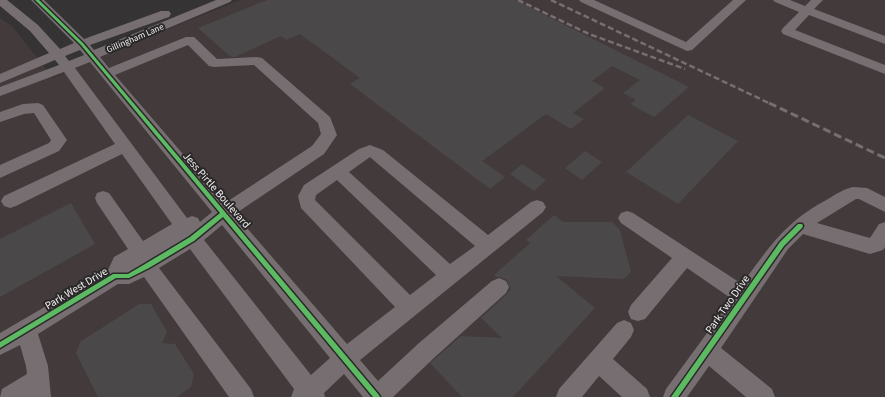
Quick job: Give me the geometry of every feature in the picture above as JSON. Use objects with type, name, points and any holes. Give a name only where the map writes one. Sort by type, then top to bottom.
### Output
[{"type":"street","points":[[0,0],[34,28],[62,61],[309,395],[345,359],[537,207]]},
{"type":"street","name":"Jess Pirtle Boulevard","points":[[38,0],[82,44],[377,397]]},
{"type":"street","name":"Gillingham Lane","points":[[0,92],[62,61],[82,44],[202,0]]},
{"type":"street","name":"Gillingham Lane","points":[[0,79],[62,61],[92,56],[226,0]]},
{"type":"street","points":[[585,0],[687,47],[740,0]]},
{"type":"street","points":[[780,0],[884,38]]},
{"type":"street","points":[[817,0],[787,31],[885,70]]},
{"type":"street","name":"Park West Drive","points":[[0,346],[115,276],[129,276],[143,258],[224,213],[318,150],[329,135],[325,121],[258,61],[214,63],[190,40],[106,74]]},
{"type":"street","points":[[0,117],[23,109],[38,108],[59,140],[54,147],[0,172]]},
{"type":"street","points":[[10,201],[125,146]]},
{"type":"street","points":[[409,308],[307,203],[306,196],[310,190],[337,171],[370,151],[377,154],[488,246]]},
{"type":"street","points":[[337,171],[450,276]]},
{"type":"street","name":"Park Two Drive","points":[[674,397],[782,244],[800,226],[819,212],[853,193],[861,193],[885,205]]},
{"type":"street","points":[[103,198],[143,258],[243,397]]},
{"type":"street","points":[[627,218],[745,297]]},
{"type":"street","points":[[800,226],[870,246],[877,244],[885,230]]},
{"type":"street","points":[[638,312],[685,257]]},
{"type":"street","points":[[377,397],[427,350],[499,287]]},
{"type":"street","points":[[10,397],[39,388],[37,366],[26,330]]},
{"type":"street","points":[[567,397],[624,330]]},
{"type":"street","points":[[707,350],[764,396]]},
{"type":"street","points":[[598,360],[639,397]]},
{"type":"shaded area","points":[[240,0],[885,0],[885,397],[0,397],[0,18],[12,26],[53,78],[123,47]]},
{"type":"building","points":[[267,0],[515,0],[689,87],[654,117],[630,104],[636,100],[623,93],[640,80],[612,66],[592,81],[605,88],[573,113],[584,119],[571,129],[546,114],[482,161],[505,177],[490,189],[350,84],[360,78],[300,34],[286,40],[281,36],[235,57],[231,57],[198,28]]},
{"type":"building","points":[[688,115],[738,141],[678,204],[626,172]]},
{"type":"building","points":[[585,151],[602,162],[582,180],[565,168]]},
{"type":"building","points":[[522,164],[546,180],[534,191],[510,174]]},
{"type":"building","points":[[71,203],[95,244],[0,297],[0,239]]},
{"type":"building","points":[[554,215],[563,222],[612,222],[620,230],[631,272],[624,279],[556,276],[595,308],[513,397],[462,397],[430,363],[461,336],[502,338],[481,318],[511,290],[507,280],[494,275],[530,243],[526,240]]},
{"type":"building","points":[[139,304],[151,304],[167,332],[162,343],[175,344],[194,374],[191,387],[177,397],[98,397],[76,353],[80,342]]},
{"type":"railway","points":[[518,0],[589,34],[685,69]]},
{"type":"railway","points":[[551,0],[771,104]]},
{"type":"railway","points":[[769,103],[885,158]]},
{"type":"cycle path","points":[[37,0],[82,44],[377,397]]},
{"type":"cycle path","points":[[0,345],[115,276],[129,276],[147,266],[192,239],[224,213]]},
{"type":"cycle path","points":[[674,397],[782,244],[800,226]]}]
